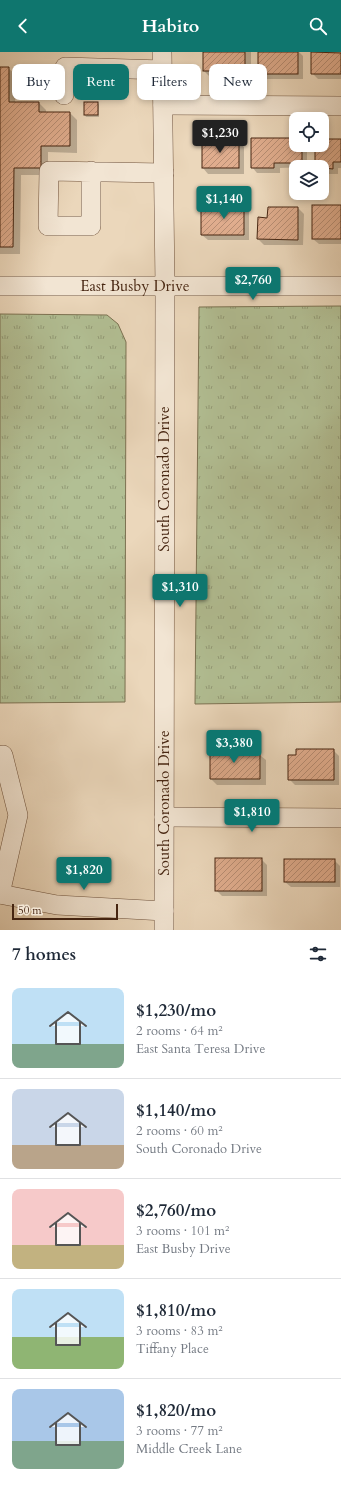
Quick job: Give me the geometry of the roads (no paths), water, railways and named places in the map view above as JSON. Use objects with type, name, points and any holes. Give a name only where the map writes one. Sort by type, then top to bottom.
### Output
[{"type":"street","points":[[65,81],[66,67],[162,61]]},
{"type":"street","name":"South Coronado Drive","points":[[162,61],[165,286],[164,930]]},
{"type":"street","points":[[163,105],[341,106]]},
{"type":"street","points":[[91,172],[164,173]]},
{"type":"street","name":"East Busby Drive","points":[[0,286],[341,286]]},
{"type":"street","points":[[3,755],[18,815],[0,894],[58,905],[164,911]]},
{"type":"street","points":[[164,817],[341,818]]}]
